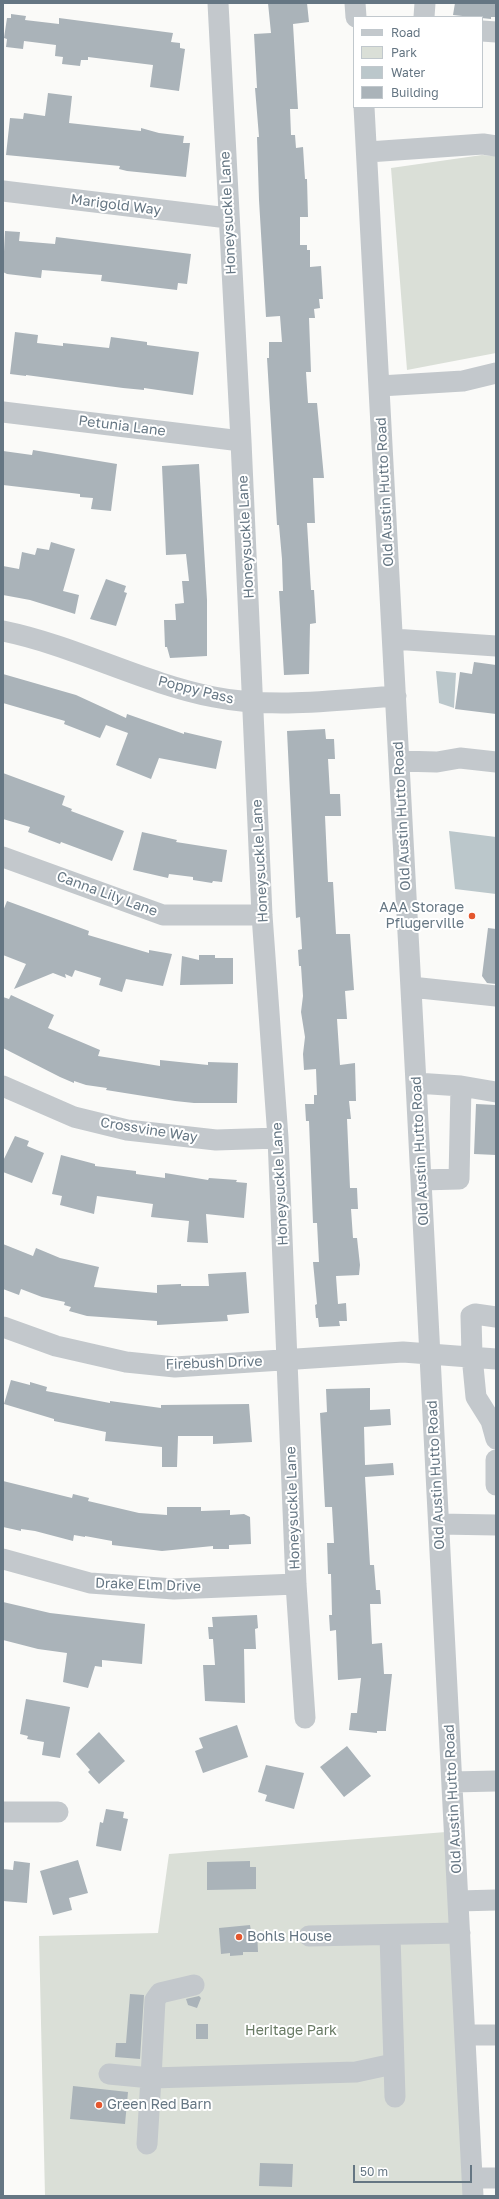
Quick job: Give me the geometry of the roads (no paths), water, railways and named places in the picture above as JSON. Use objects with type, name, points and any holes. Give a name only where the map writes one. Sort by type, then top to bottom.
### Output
[{"type":"street","name":"Honeysuckle Lane","points":[[218,3],[228,218],[241,441],[262,915],[278,1138],[296,1584],[305,1718]]},
{"type":"street","points":[[355,3],[356,16]]},
{"type":"street","points":[[424,16],[425,3]]},
{"type":"street","points":[[483,31],[496,32]]},
{"type":"street","name":"Old Austin Hutto Road","points":[[364,108],[368,152],[472,2187]]},
{"type":"street","points":[[368,152],[483,144],[496,146]]},
{"type":"street","name":"Marigold Way","points":[[3,191],[228,218]]},
{"type":"street","points":[[380,386],[463,382],[496,373]]},
{"type":"street","name":"Petunia Lane","points":[[3,412],[241,441]]},
{"type":"street","name":"Poppy Pass","points":[[3,631],[82,653],[170,686],[214,697],[270,703],[396,696]]},
{"type":"street","points":[[393,639],[496,646]]},
{"type":"street","points":[[399,761],[437,762],[460,758],[496,762]]},
{"type":"street","name":"Canna Lily Lane","points":[[3,857],[163,915],[262,915]]},
{"type":"street","points":[[411,987],[496,996]]},
{"type":"street","points":[[416,1083],[460,1086],[496,1092]]},
{"type":"street","name":"Crossvine Way","points":[[3,1086],[74,1117],[127,1130],[216,1140],[278,1138]]},
{"type":"street","points":[[421,1180],[459,1179],[460,1086]]},
{"type":"street","points":[[496,1317],[475,1314],[471,1316],[472,1356],[476,1396],[491,1421],[496,1439]]},
{"type":"street","name":"Firebush Drive","points":[[3,1327],[56,1346],[126,1362],[175,1367],[403,1352],[496,1359]]},
{"type":"street","points":[[439,1524],[496,1525]]},
{"type":"street","name":"Drake Elm Drive","points":[[3,1559],[90,1583],[174,1589],[296,1584]]},
{"type":"street","points":[[452,1782],[496,1781]]},
{"type":"street","points":[[3,1812],[58,1812]]},
{"type":"street","points":[[458,1901],[496,1900]]},
{"type":"street","points":[[309,1936],[460,1933]]},
{"type":"street","points":[[390,1935],[394,2097]]},
{"type":"street","points":[[147,2144],[155,2000],[160,1993],[194,1986]]},
{"type":"street","points":[[465,2034],[496,2035]]},
{"type":"street","points":[[109,2074],[151,2078],[356,2072],[394,2064]]},
{"type":"street","points":[[472,2187],[496,2178]]},
{"type":"water","points":[[436,671],[456,673],[454,708],[439,703]]},
{"type":"water","points":[[449,831],[496,837],[496,894],[455,889]]},
{"type":"place","name":"AAA Storage Pflugerville","points":[[472,916]]},
{"type":"place","name":"Bohls House","points":[[239,1937]]},
{"type":"place","name":"Green Red Barn","points":[[99,2105]]},
{"type":"park label","name":"Heritage Park","points":[[291,2031]]}]
